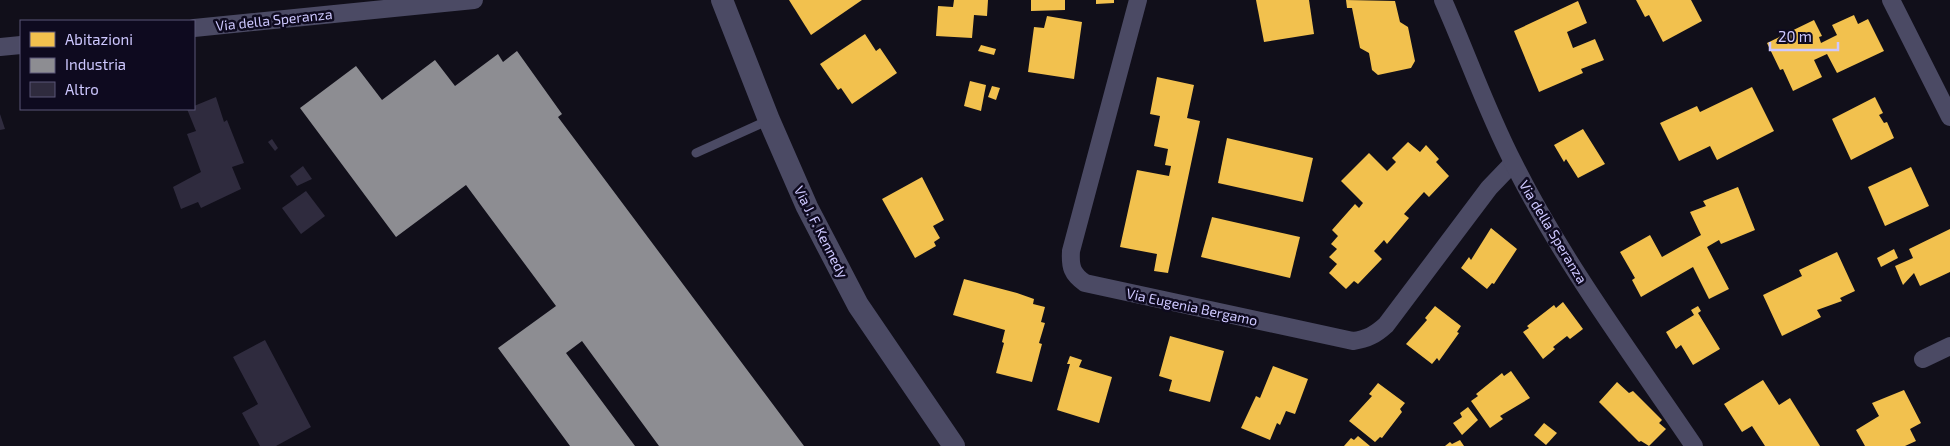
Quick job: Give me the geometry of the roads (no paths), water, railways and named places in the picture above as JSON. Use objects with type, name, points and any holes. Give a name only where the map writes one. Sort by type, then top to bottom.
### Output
[{"type":"street","name":"Via della Speranza","points":[[195,28],[474,0]]},
{"type":"street","name":"Via J. F. Kennedy","points":[[722,0],[769,120],[807,207],[858,305],[954,446]]},
{"type":"street","name":"Via Eugenia Bergamo","points":[[1138,0],[1071,251],[1070,267],[1076,277],[1085,284],[1353,341],[1365,339],[1375,335],[1386,326],[1489,188],[1513,163]]},
{"type":"street","name":"Via della Speranza","points":[[1444,0],[1513,163],[1567,259],[1694,446]]},
{"type":"street","points":[[1891,0],[1950,117]]},
{"type":"street","points":[[0,47],[20,45]]},
{"type":"street","points":[[1923,359],[1950,346]]},
{"type":"lane","points":[[696,153],[769,120]]}]
